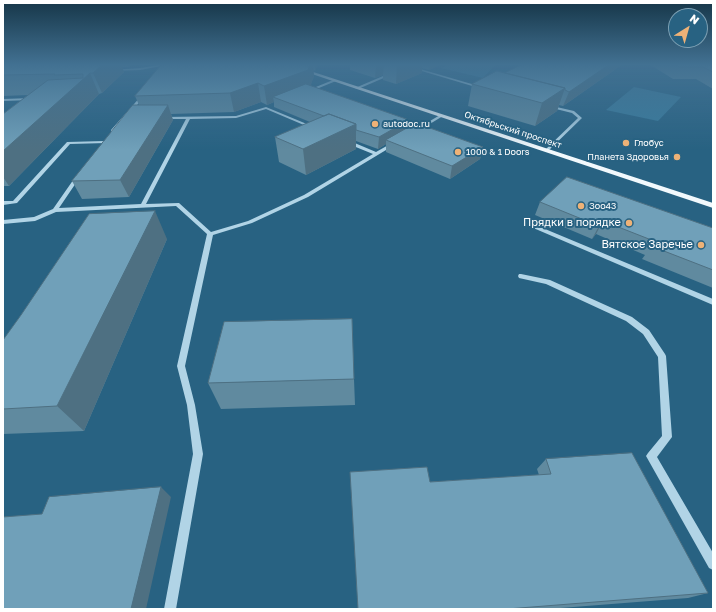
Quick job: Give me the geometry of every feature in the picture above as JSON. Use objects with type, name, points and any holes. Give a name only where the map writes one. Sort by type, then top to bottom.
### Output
[{"type":"main road","name":"Октябрьский проспект","points":[[371,93],[713,206]]},
{"type":"street","points":[[100,147],[122,118],[147,93]]},
{"type":"street","points":[[300,94],[304,93]]},
{"type":"street","points":[[3,100],[35,99]]},
{"type":"street","points":[[543,104],[573,112],[580,118],[547,151]]},
{"type":"street","points":[[158,118],[236,117],[273,105]]},
{"type":"street","points":[[266,108],[318,130]]},
{"type":"street","points":[[409,135],[441,116]]},
{"type":"street","points":[[143,205],[189,117]]},
{"type":"street","points":[[122,118],[129,118]]},
{"type":"street","points":[[340,139],[376,154]]},
{"type":"street","points":[[3,203],[15,202],[69,143],[104,142]]},
{"type":"street","points":[[210,234],[250,222],[306,196],[396,143]]},
{"type":"street","points":[[56,210],[80,173]]},
{"type":"street","points":[[3,222],[35,219],[56,210],[177,204],[210,234]]},
{"type":"street","points":[[533,226],[713,302]]},
{"type":"street","points":[[170,609],[198,454],[191,405],[181,366],[210,234]]},
{"type":"street","points":[[521,276],[548,282],[629,319],[646,332],[662,356],[668,436],[651,456],[713,564]]},
{"type":"shaded area","points":[[627,93],[660,93],[681,97],[658,121],[606,110]]},
{"type":"building","points":[[31,93],[68,93],[3,151],[3,114]]},
{"type":"building","points":[[138,93],[231,93],[230,93],[135,96]]},
{"type":"building","points":[[284,93],[330,93],[409,120],[379,137],[356,130],[356,124],[329,114],[324,116],[273,97]]},
{"type":"building","points":[[504,93],[558,93],[542,103]]},
{"type":"building","points":[[133,105],[168,105],[120,180],[72,181]]},
{"type":"building","points":[[329,114],[356,124],[303,149],[275,137]]},
{"type":"building","points":[[416,123],[483,147],[452,166],[386,140]]},
{"type":"building","points":[[567,177],[713,228],[713,270],[651,246],[654,241],[603,221],[599,226],[540,202]]},
{"type":"building","points":[[155,211],[57,406],[3,409],[3,340],[89,214]]},
{"type":"building","points":[[352,319],[354,379],[208,383],[224,322]]},
{"type":"building","points":[[632,453],[708,593],[507,609],[358,609],[350,472],[427,467],[430,482],[551,474],[546,459]]},
{"type":"building","points":[[161,487],[131,609],[3,609],[3,517],[42,514],[49,497]]},
{"type":"place","name":"autodoc.ru","points":[[375,124]]},
{"type":"place","name":"Глобус","points":[[626,143]]},
{"type":"place","name":"1000 & 1 Doors","points":[[458,152]]},
{"type":"place","name":"Планета Здоровья","points":[[677,157]]},
{"type":"place","name":"Зоо43","points":[[581,206]]},
{"type":"place","name":"Прядки в порядке","points":[[629,223]]},
{"type":"place","name":"Вятское Заречье","points":[[701,245]]}]
